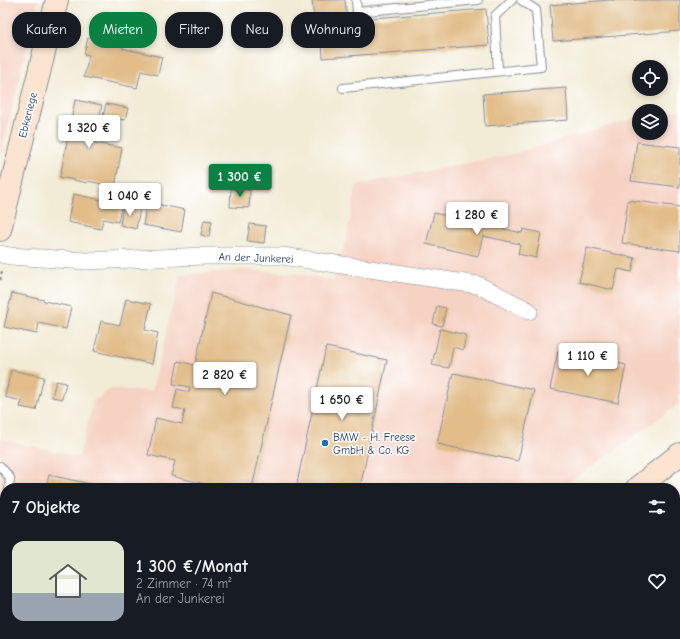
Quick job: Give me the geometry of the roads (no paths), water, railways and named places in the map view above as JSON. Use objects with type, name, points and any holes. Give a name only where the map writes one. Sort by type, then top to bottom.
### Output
[{"type":"street","name":"Ebkeriege","points":[[0,230],[57,0]]},
{"type":"street","name":"An der Junkerei","points":[[0,254],[86,261],[204,256],[282,256],[478,285],[529,311]]},
{"type":"street","points":[[643,483],[680,454]]},
{"type":"lane","points":[[356,0],[357,12],[478,0]]},
{"type":"lane","points":[[498,71],[495,16],[512,0]]},
{"type":"lane","points":[[343,88],[541,67],[536,10],[522,0]]},
{"type":"lane","points":[[0,466],[10,478],[10,483]]},
{"type":"place","name":"BMW - H. Freese GmbH & Co. KG","points":[[325,443]]}]
